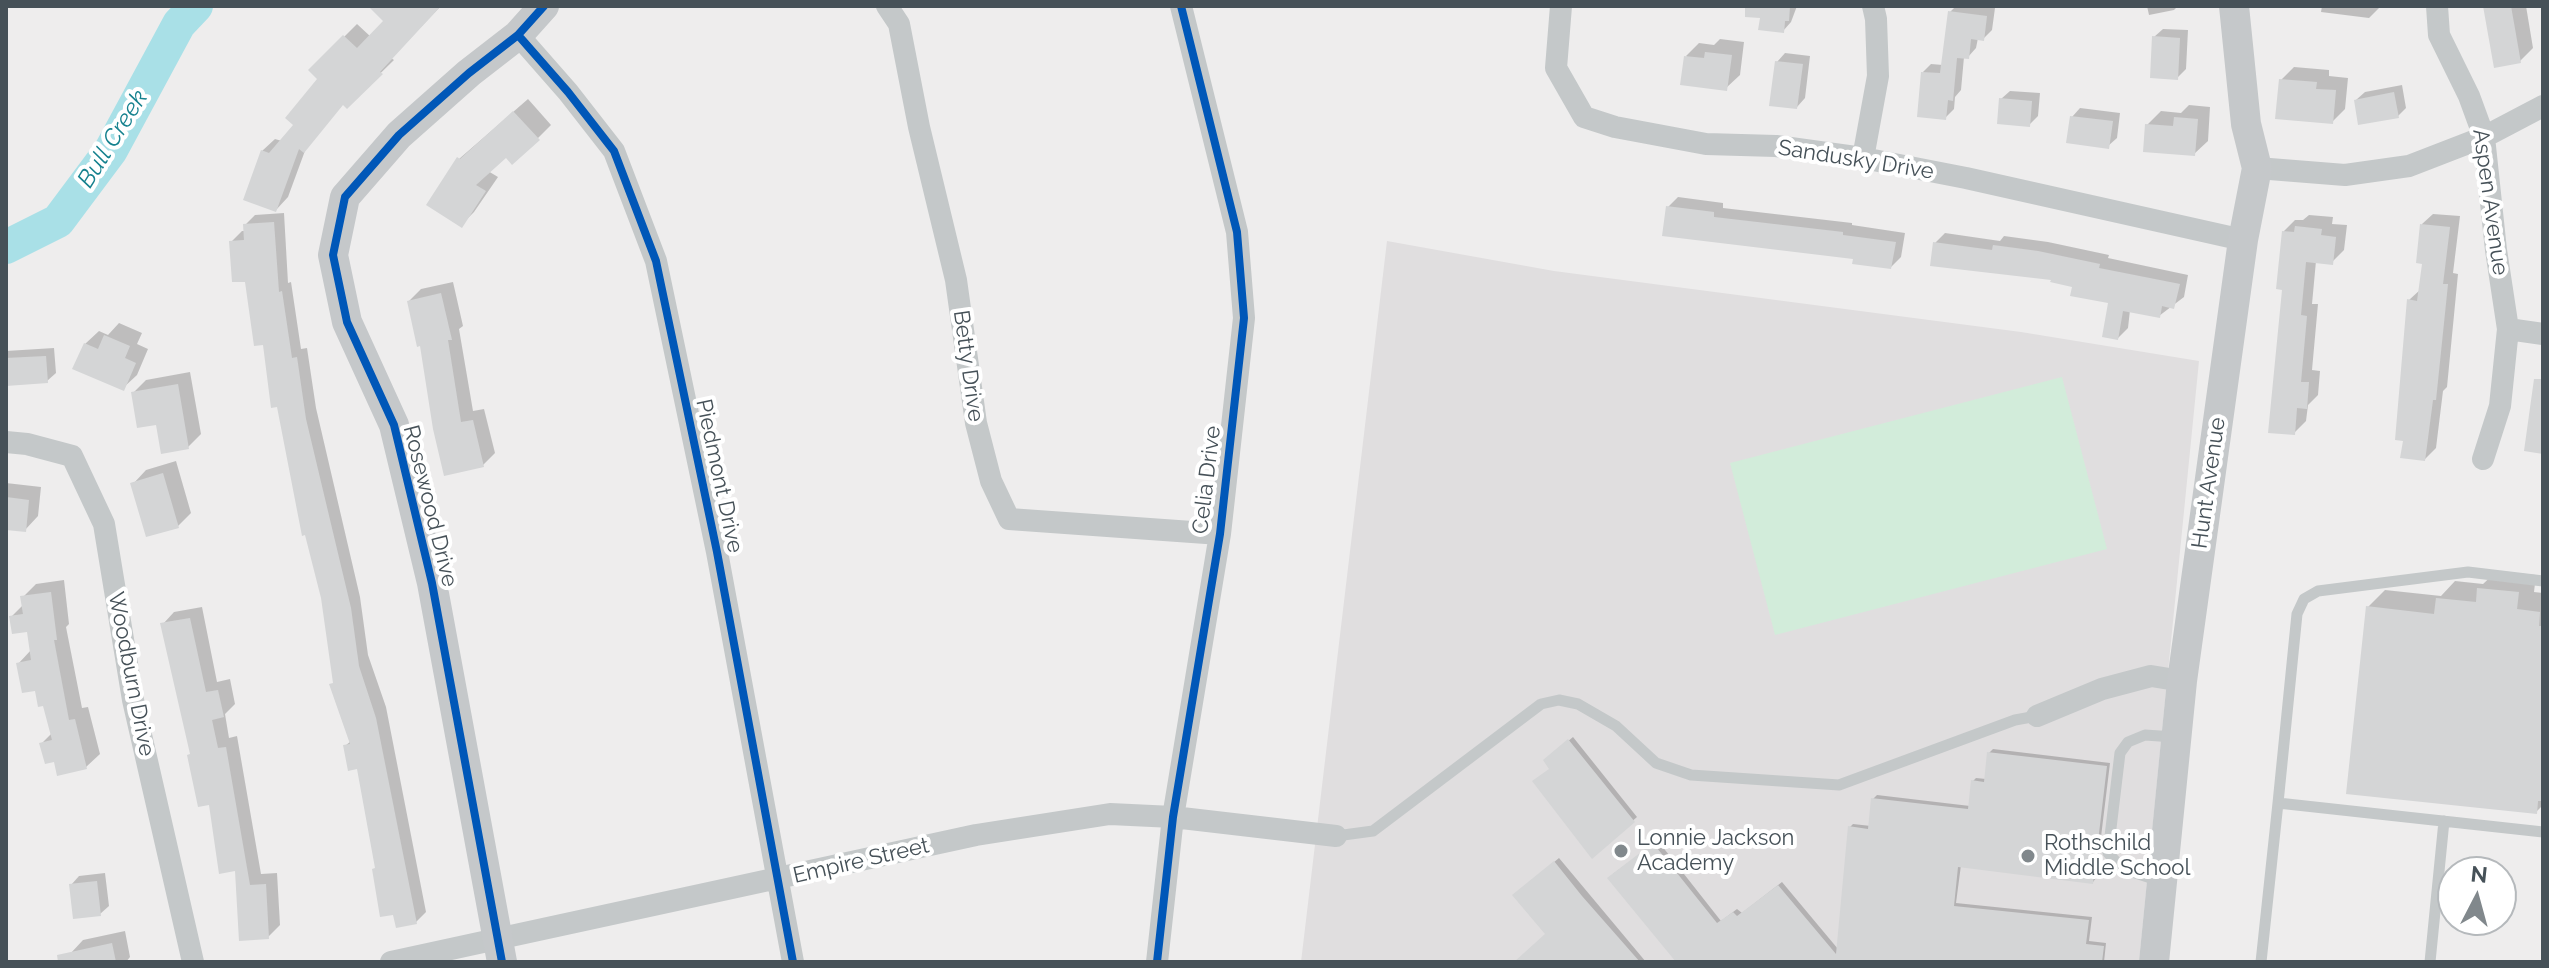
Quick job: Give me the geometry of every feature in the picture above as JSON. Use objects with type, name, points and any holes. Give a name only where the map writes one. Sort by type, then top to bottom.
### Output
[{"type":"street","name":"Rosewood Drive","points":[[500,951],[432,583],[394,425],[347,322],[333,255],[345,197],[399,135],[469,73],[518,35],[544,6]]},
{"type":"street","name":"Betty Drive","points":[[887,6],[899,24],[919,127],[956,280],[976,423],[991,481],[1009,519],[1220,534]]},
{"type":"street","name":"Celia Drive","points":[[1157,962],[1173,817],[1220,534],[1244,318],[1237,232],[1181,6]]},
{"type":"street","name":"Sandusky Drive","points":[[1561,6],[1556,68],[1584,117],[1615,127],[1706,144],[1776,146],[1863,158],[2243,240]]},
{"type":"street","points":[[1863,158],[1878,76],[1873,6]]},
{"type":"street","name":"Hunt Avenue","points":[[2154,962],[2182,681],[2243,240],[2257,168],[2246,124],[2234,6]]},
{"type":"street","name":"Aspen Avenue","points":[[2437,6],[2439,35],[2469,96],[2484,137],[2508,329],[2500,406],[2483,459]]},
{"type":"street","name":"Piedmont Drive","points":[[518,35],[614,151],[656,261],[717,552],[793,962]]},
{"type":"street","points":[[2257,168],[2345,175],[2409,166],[2484,137],[2543,106]]},
{"type":"street","points":[[2508,329],[2543,334]]},
{"type":"street","name":"Woodburn Drive","points":[[6,442],[27,444],[72,456],[104,524],[133,700],[193,962]]},
{"type":"street","points":[[2037,716],[2102,689],[2151,676],[2182,681]]},
{"type":"street","name":"Empire Street","points":[[391,962],[500,951],[777,880],[991,832],[1110,814],[1173,817],[1336,836]]},
{"type":"lane","points":[[2261,962],[2297,614],[2304,599],[2318,591],[2468,572],[2543,581]]},
{"type":"lane","points":[[1336,836],[1373,831],[1541,704],[1559,700],[1578,704],[1616,726],[1656,763],[1691,775],[1839,785],[2015,720],[2037,716]]},
{"type":"lane","points":[[2161,881],[2123,869],[2108,853],[2120,753],[2128,742],[2145,735],[2176,737]]},
{"type":"lane","points":[[2278,803],[2543,832]]},
{"type":"lane","points":[[2430,962],[2444,821]]},
{"type":"shaded area","points":[[1387,241],[1554,271],[2021,332],[2199,361],[2139,962],[1301,962]]},
{"type":"green space","points":[[2062,377],[2107,549],[1775,635],[1730,463]]},
{"type":"building","points":[[368,6],[441,6],[380,72],[383,74],[347,109],[343,105],[304,153],[299,149],[276,212],[243,200],[261,150],[269,153],[293,125],[285,118],[317,79],[308,70],[343,35],[357,48],[383,21]]},
{"type":"building","points":[[1745,6],[1790,6],[1784,33],[1758,30],[1760,18],[1745,17]]},
{"type":"building","points":[[2483,6],[2511,6],[2521,63],[2494,68]]},
{"type":"building","points":[[1948,11],[1987,16],[1984,41],[1971,39],[1969,59],[1957,58],[1953,101],[1948,100],[1946,120],[1917,117],[1921,72],[1940,73]]},
{"type":"building","points":[[2152,36],[2180,38],[2178,80],[2150,78]]},
{"type":"building","points":[[1705,52],[1732,55],[1727,91],[1680,85],[1684,56],[1704,58]]},
{"type":"building","points":[[1775,61],[1803,64],[1797,109],[1769,106]]},
{"type":"building","points":[[2279,79],[2317,82],[2316,89],[2336,90],[2333,124],[2275,119]]},
{"type":"building","points":[[2394,92],[2399,118],[2358,125],[2354,100]]},
{"type":"building","points":[[1999,98],[2032,101],[2030,127],[1997,124]]},
{"type":"building","points":[[513,111],[540,140],[512,165],[506,158],[476,185],[486,191],[462,228],[426,205],[457,157],[460,159]]},
{"type":"building","points":[[2070,116],[2113,121],[2109,149],[2066,143]]},
{"type":"building","points":[[2174,117],[2198,119],[2195,156],[2143,152],[2145,124],[2173,126]]},
{"type":"building","points":[[1666,206],[1714,212],[1714,217],[1843,232],[1843,235],[1896,242],[1891,269],[1852,264],[1853,259],[1662,236]]},
{"type":"building","points":[[274,222],[279,292],[282,291],[292,358],[297,357],[306,419],[351,608],[359,666],[376,718],[417,924],[396,928],[393,915],[380,917],[372,869],[375,868],[357,769],[348,771],[343,745],[350,744],[329,684],[333,683],[321,598],[305,535],[302,536],[277,407],[271,408],[263,345],[254,346],[245,282],[232,282],[229,241],[244,240],[243,224]]},
{"type":"building","points":[[2420,224],[2450,227],[2443,284],[2448,284],[2436,400],[2433,400],[2425,461],[2400,458],[2403,441],[2395,440],[2407,299],[2417,301],[2422,264],[2416,263]]},
{"type":"building","points":[[2295,226],[2322,229],[2321,235],[2336,237],[2333,265],[2306,262],[2301,315],[2307,316],[2301,382],[2309,382],[2307,409],[2297,408],[2295,435],[2268,433],[2282,290],[2276,289],[2282,231],[2294,232]]},
{"type":"building","points":[[1933,242],[1992,250],[1993,245],[2038,251],[2100,264],[2099,268],[2180,284],[2174,309],[2162,306],[2160,318],[2123,311],[2118,340],[2102,337],[2108,303],[2070,296],[2072,287],[2051,280],[1930,266]]},
{"type":"building","points":[[441,293],[452,340],[448,340],[461,422],[473,420],[484,467],[444,476],[420,346],[417,347],[407,301]]},
{"type":"building","points":[[104,335],[130,346],[125,358],[136,363],[124,391],[72,369],[84,343],[98,349]]},
{"type":"building","points":[[46,356],[48,383],[6,386],[6,358]]},
{"type":"building","points":[[2534,379],[2543,379],[2543,454],[2524,451]]},
{"type":"building","points":[[178,384],[189,449],[161,454],[156,425],[137,428],[131,392]]},
{"type":"building","points":[[163,473],[179,528],[146,537],[130,483]]},
{"type":"building","points":[[6,497],[29,500],[26,532],[6,530]]},
{"type":"building","points":[[2477,588],[2519,592],[2517,609],[2540,612],[2539,626],[2543,626],[2543,801],[2538,801],[2537,814],[2346,794],[2366,606],[2434,614],[2436,598],[2476,602]]},
{"type":"building","points":[[51,592],[57,640],[54,640],[69,720],[75,719],[87,769],[57,776],[54,762],[45,764],[39,743],[52,740],[43,706],[38,707],[35,691],[22,693],[16,663],[31,660],[27,632],[12,634],[9,616],[23,614],[20,596]]},
{"type":"building","points":[[190,618],[206,692],[218,690],[224,717],[212,720],[218,748],[226,747],[250,885],[266,884],[269,939],[239,941],[235,871],[219,874],[209,805],[198,807],[187,755],[190,754],[160,623]]},
{"type":"building","points":[[1568,739],[1635,822],[1592,859],[1532,781],[1549,769],[1543,760]]},
{"type":"building","name":"Rothschild Middle School","points":[[1987,752],[2107,766],[2093,884],[1958,867],[1954,906],[2089,920],[2086,944],[2104,946],[2102,962],[1676,962],[1607,878],[1653,843],[1717,923],[1733,912],[1737,916],[1778,885],[1836,954],[1848,826],[1868,829],[1871,798],[1968,809],[1971,780],[1984,782]]},
{"type":"building","name":"Lonnie Jackson Academy","points":[[1554,861],[1640,962],[1514,962],[1545,934],[1512,895]]},
{"type":"building","points":[[97,881],[101,916],[73,919],[69,884]]},
{"type":"building","points":[[112,943],[116,962],[58,962],[57,955]]},
{"type":"waterway","name":"Bull Creek","points":[[6,247],[58,221],[111,150],[179,24],[196,6]]},
{"type":"cycle path","points":[[502,962],[432,583],[394,425],[347,322],[333,255],[345,197],[399,135],[469,73],[518,35],[544,6]]},
{"type":"cycle path","points":[[1157,962],[1173,817],[1220,534],[1244,318],[1237,232],[1181,6]]},
{"type":"cycle path","points":[[518,35],[614,151],[656,261],[717,552],[793,962]]},
{"type":"place","name":"Lonnie Jackson Academy","points":[[1621,851]]},
{"type":"place","name":"Rothschild Middle School","points":[[2028,856]]}]
